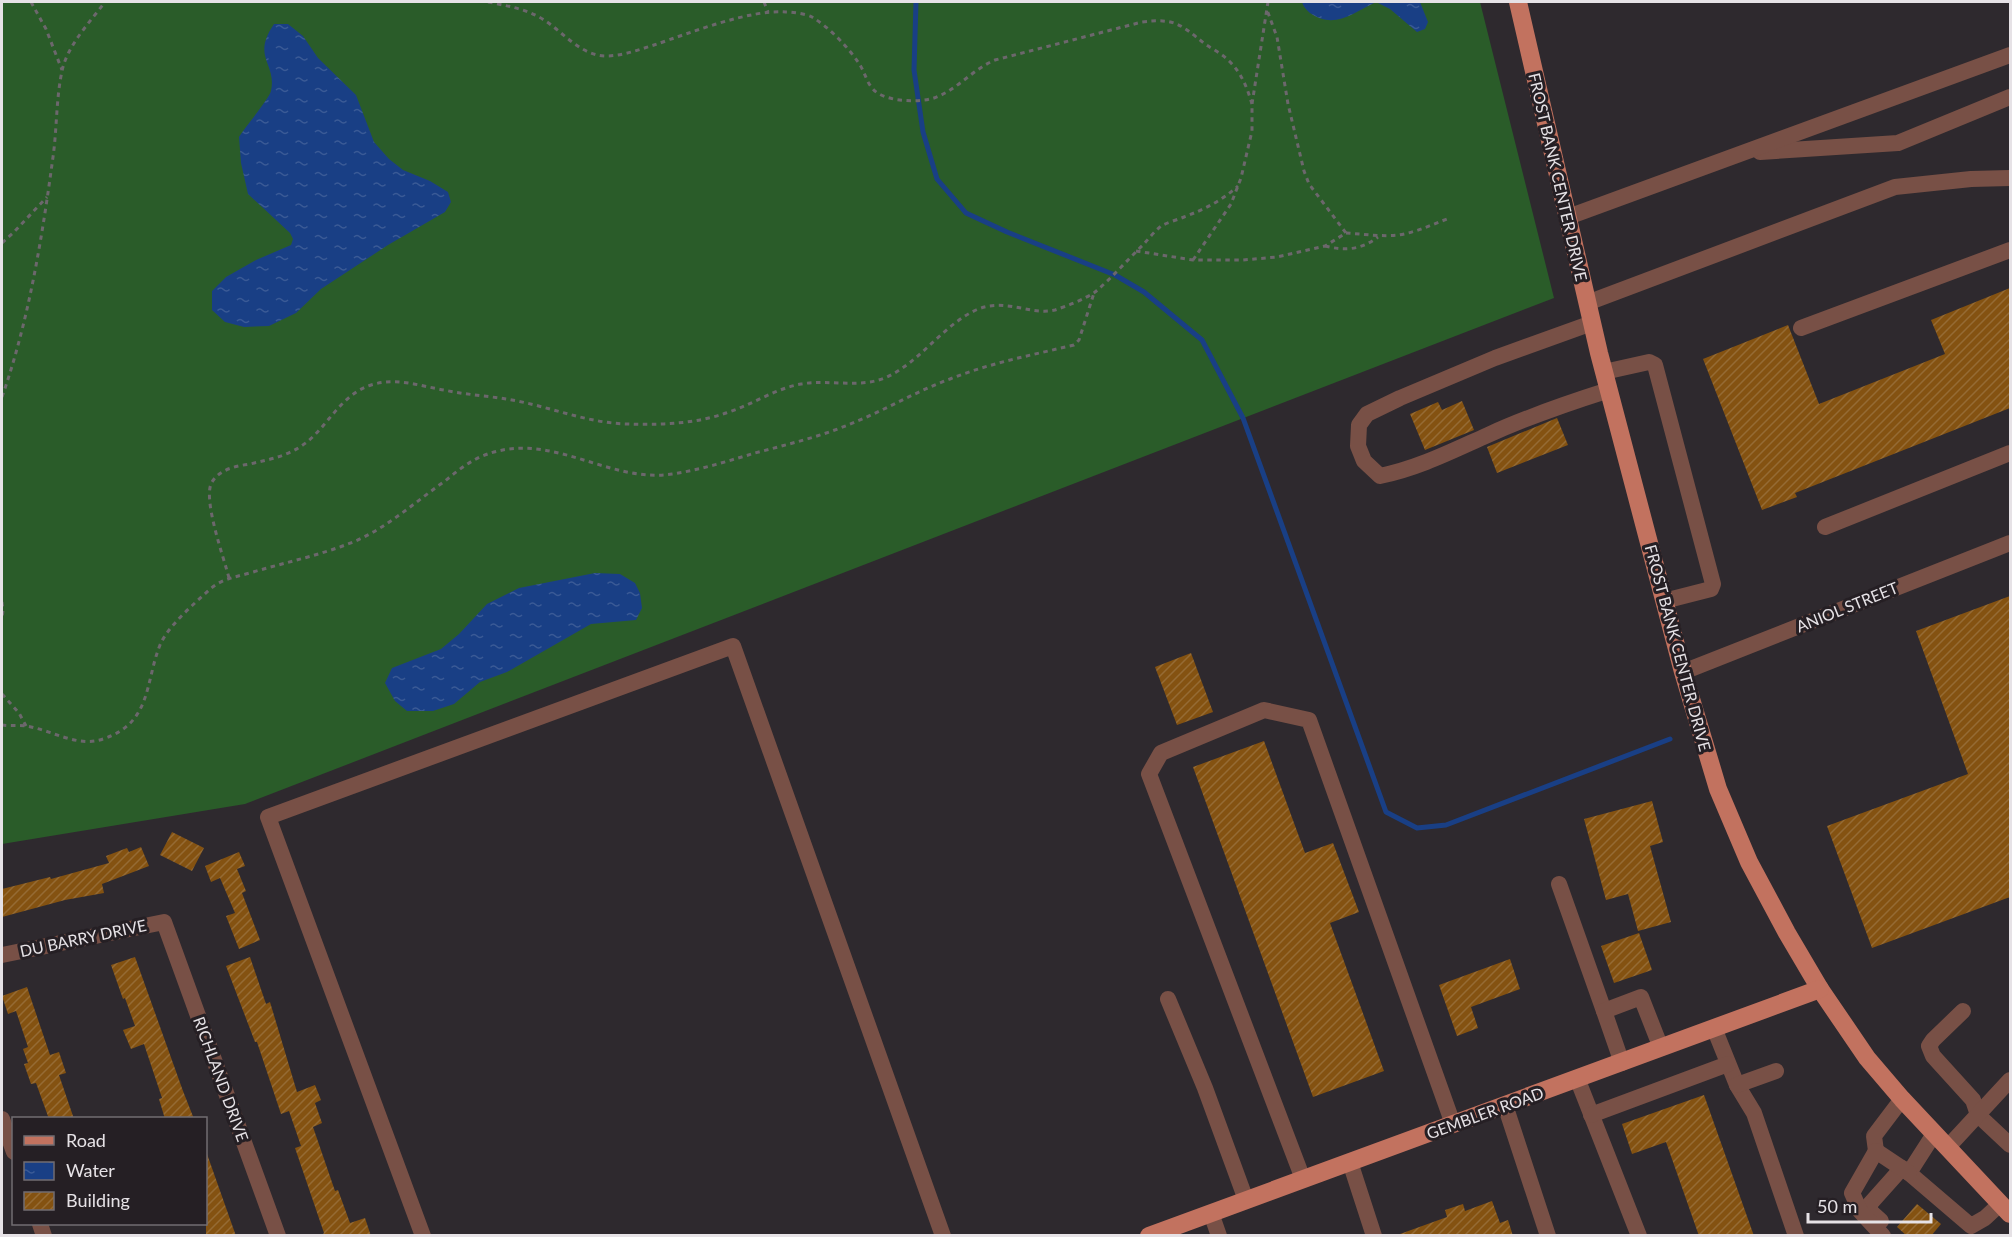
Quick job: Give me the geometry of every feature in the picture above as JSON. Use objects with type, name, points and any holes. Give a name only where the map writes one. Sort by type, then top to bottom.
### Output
[{"type":"main road","name":"FROST BANK CENTER DRIVE","points":[[1518,2],[1609,390],[1683,672],[1718,789],[1734,829],[1766,896],[1820,990],[1867,1058],[1902,1100],[2005,1209]]},
{"type":"main road","name":"GEMBLER ROAD","points":[[1149,1236],[1182,1230],[1211,1213],[1820,990]]},
{"type":"street","points":[[1568,217],[2010,55]]},
{"type":"street","points":[[1741,154],[1898,143],[2010,97]]},
{"type":"street","points":[[1587,303],[1895,187],[1971,178],[2010,178]]},
{"type":"street","points":[[1801,328],[2010,250]]},
{"type":"street","points":[[1592,323],[1496,358],[1367,414],[1359,425],[1358,446],[1364,461],[1380,476],[1406,471],[1566,404],[1609,390]]},
{"type":"street","points":[[1605,372],[1649,362],[1655,365],[1713,584],[1711,589],[1665,601]]},
{"type":"street","points":[[1825,527],[2010,453]]},
{"type":"street","name":"ANIOL STREET","points":[[1683,672],[2010,543]]},
{"type":"street","points":[[423,1236],[268,817],[733,646],[943,1236]]},
{"type":"street","points":[[1303,1179],[1149,774],[1161,753],[1264,710],[1309,720],[1453,1124]]},
{"type":"street","points":[[1559,884],[1622,1063]]},
{"type":"street","name":"DU BARRY DRIVE","points":[[2,955],[164,922]]},
{"type":"street","name":"RICHLAND DRIVE","points":[[164,922],[278,1236]]},
{"type":"street","points":[[1604,1011],[1641,997],[1660,1048]]},
{"type":"street","points":[[1168,999],[1205,1088],[1246,1200]]},
{"type":"street","points":[[1963,1011],[1933,1040],[1929,1047],[1933,1056],[1973,1100],[1978,1114],[2010,1144]]},
{"type":"street","points":[[1714,1028],[1737,1085],[1754,1113],[1796,1236]]},
{"type":"street","points":[[1591,1115],[1728,1064]]},
{"type":"street","points":[[1737,1085],[1776,1071]]},
{"type":"street","points":[[1578,1078],[1639,1236]]},
{"type":"street","points":[[1947,1148],[2010,1080]]},
{"type":"street","points":[[1883,1236],[1860,1211],[1852,1193],[1876,1151],[1874,1136],[1902,1100]]},
{"type":"street","points":[[1506,1105],[1548,1236]]},
{"type":"street","points":[[2,1119],[12,1146]]},
{"type":"street","points":[[1891,1236],[1888,1227],[1871,1212],[1869,1205],[1906,1171],[1934,1134]]},
{"type":"street","points":[[1876,1151],[1906,1171],[1971,1226]]},
{"type":"street","points":[[1350,1162],[1374,1236]]},
{"type":"street","points":[[1955,1236],[2005,1209]]},
{"type":"street","points":[[1211,1213],[1219,1236]]},
{"type":"path","points":[[31,2],[46,28],[62,70]]},
{"type":"path","points":[[2,397],[13,364],[30,294],[48,196],[62,70],[73,47],[105,2]]},
{"type":"path","points":[[488,2],[518,8],[533,14],[546,21],[579,47],[603,56],[622,55],[696,31],[768,12],[811,16],[832,33],[859,64],[873,90],[892,99],[910,100],[932,99],[995,60],[1142,22],[1160,20],[1186,28],[1227,59],[1242,77],[1252,104]]},
{"type":"path","points":[[764,2],[768,12]]},
{"type":"path","points":[[1193,260],[1230,204],[1247,156],[1252,131],[1252,104],[1269,2]]},
{"type":"path","points":[[1267,10],[1277,37],[1288,104],[1304,171],[1309,184],[1346,233]]},
{"type":"path","points":[[229,578],[209,506],[209,489],[213,480],[231,467],[274,459],[292,453],[310,440],[346,399],[358,390],[371,385],[396,381],[466,394],[511,399],[582,419],[624,424],[684,422],[729,413],[767,394],[799,384],[881,380],[916,358],[964,317],[987,306],[1000,305],[1047,311],[1094,293],[1162,225],[1211,206],[1238,186]]},
{"type":"path","points":[[2,243],[14,234],[48,196]]},
{"type":"path","points":[[1136,251],[1193,260],[1277,257],[1325,246],[1346,233],[1379,236],[1417,231],[1450,218]]},
{"type":"path","points":[[1325,246],[1341,250],[1356,248],[1367,245],[1379,236]]},
{"type":"path","points":[[2,725],[26,726],[80,742],[101,740],[124,729],[140,710],[149,689],[161,643],[178,620],[220,580],[318,554],[355,541],[402,514],[460,469],[479,458],[500,450],[541,449],[639,474],[657,475],[696,469],[823,434],[966,373],[1074,345],[1079,340],[1094,293]]},
{"type":"path","points":[[2,602],[2,619]]},
{"type":"path","points":[[2,694],[19,713],[26,726]]},
{"type":"green space","points":[[2,2],[1480,2],[1554,298],[245,804],[2,844]]},
{"type":"water","points":[[1302,2],[1376,2],[1343,18],[1327,20],[1310,13]]},
{"type":"water","points":[[1376,2],[1420,2],[1428,22],[1425,29],[1417,32],[1390,9]]},
{"type":"water","points":[[274,24],[288,24],[303,36],[318,58],[356,95],[374,142],[389,159],[403,170],[430,181],[448,192],[451,202],[445,212],[388,245],[321,289],[296,313],[269,326],[244,327],[225,322],[212,310],[212,291],[226,277],[256,260],[291,245],[293,239],[290,233],[248,194],[241,163],[239,137],[271,91],[272,81],[266,60],[265,45]]},
{"type":"water","points":[[595,573],[620,574],[635,583],[640,593],[642,608],[636,620],[591,624],[507,672],[480,682],[454,704],[433,711],[407,711],[395,701],[385,683],[392,668],[441,649],[459,634],[487,604],[519,588]]},
{"type":"building","points":[[2010,288],[2010,408],[1795,493],[1797,497],[1762,510],[1703,359],[1788,325],[1819,404],[1945,354],[1931,320]]},
{"type":"building","points":[[1462,401],[1474,430],[1425,450],[1410,414],[1438,402],[1442,410]]},
{"type":"building","points":[[1557,418],[1568,445],[1497,473],[1487,447]]},
{"type":"building","points":[[2010,596],[2010,897],[1872,948],[1827,826],[1968,774],[1916,631]]},
{"type":"building","points":[[1191,653],[1213,712],[1177,725],[1155,667]]},
{"type":"building","points":[[1264,741],[1305,853],[1333,843],[1359,912],[1330,923],[1384,1071],[1313,1097],[1193,767]]},
{"type":"building","points":[[1652,801],[1663,842],[1650,846],[1671,922],[1638,931],[1628,894],[1606,900],[1584,819]]},
{"type":"building","points":[[172,832],[204,848],[192,871],[160,855]]},
{"type":"building","points":[[141,847],[149,866],[102,884],[104,893],[65,900],[2,917],[2,889],[50,877],[51,879],[109,863],[106,856],[127,848],[129,852]]},
{"type":"building","points":[[239,852],[245,866],[237,869],[246,891],[242,893],[260,940],[239,949],[226,916],[235,913],[220,878],[211,882],[205,866]]},
{"type":"building","points":[[1639,933],[1652,970],[1614,983],[1601,946]]},
{"type":"building","points":[[135,957],[193,1117],[164,1117],[159,1099],[162,1098],[144,1044],[131,1049],[123,1030],[135,1026],[111,965]]},
{"type":"building","points":[[250,957],[266,1004],[270,1002],[297,1092],[315,1085],[321,1100],[315,1103],[322,1123],[313,1127],[335,1191],[338,1190],[350,1223],[365,1218],[371,1236],[321,1236],[324,1233],[295,1148],[301,1146],[289,1111],[281,1114],[257,1042],[255,1042],[226,966]]},
{"type":"building","points":[[1510,959],[1520,989],[1471,1007],[1478,1028],[1457,1036],[1439,985]]},
{"type":"building","points":[[27,987],[50,1055],[59,1052],[66,1073],[59,1075],[73,1117],[48,1117],[36,1083],[31,1084],[24,1064],[28,1063],[23,1049],[28,1047],[16,1011],[8,1014],[2,996]]},
{"type":"building","points":[[1704,1095],[1754,1236],[1699,1236],[1666,1142],[1632,1154],[1622,1124]]},
{"type":"building","points":[[207,1154],[236,1236],[206,1236],[207,1225]]},
{"type":"building","points":[[1492,1201],[1500,1223],[1508,1220],[1513,1236],[1400,1236],[1400,1234],[1447,1217],[1445,1210],[1463,1204],[1465,1211]]},
{"type":"building","points":[[1917,1204],[1941,1224],[1931,1236],[1907,1236],[1897,1227]]},
{"type":"waterway","points":[[916,2],[914,70],[923,132],[937,179],[966,213],[1115,275],[1144,292],[1202,340],[1243,418],[1386,812],[1417,828],[1446,825],[1670,739]]}]
